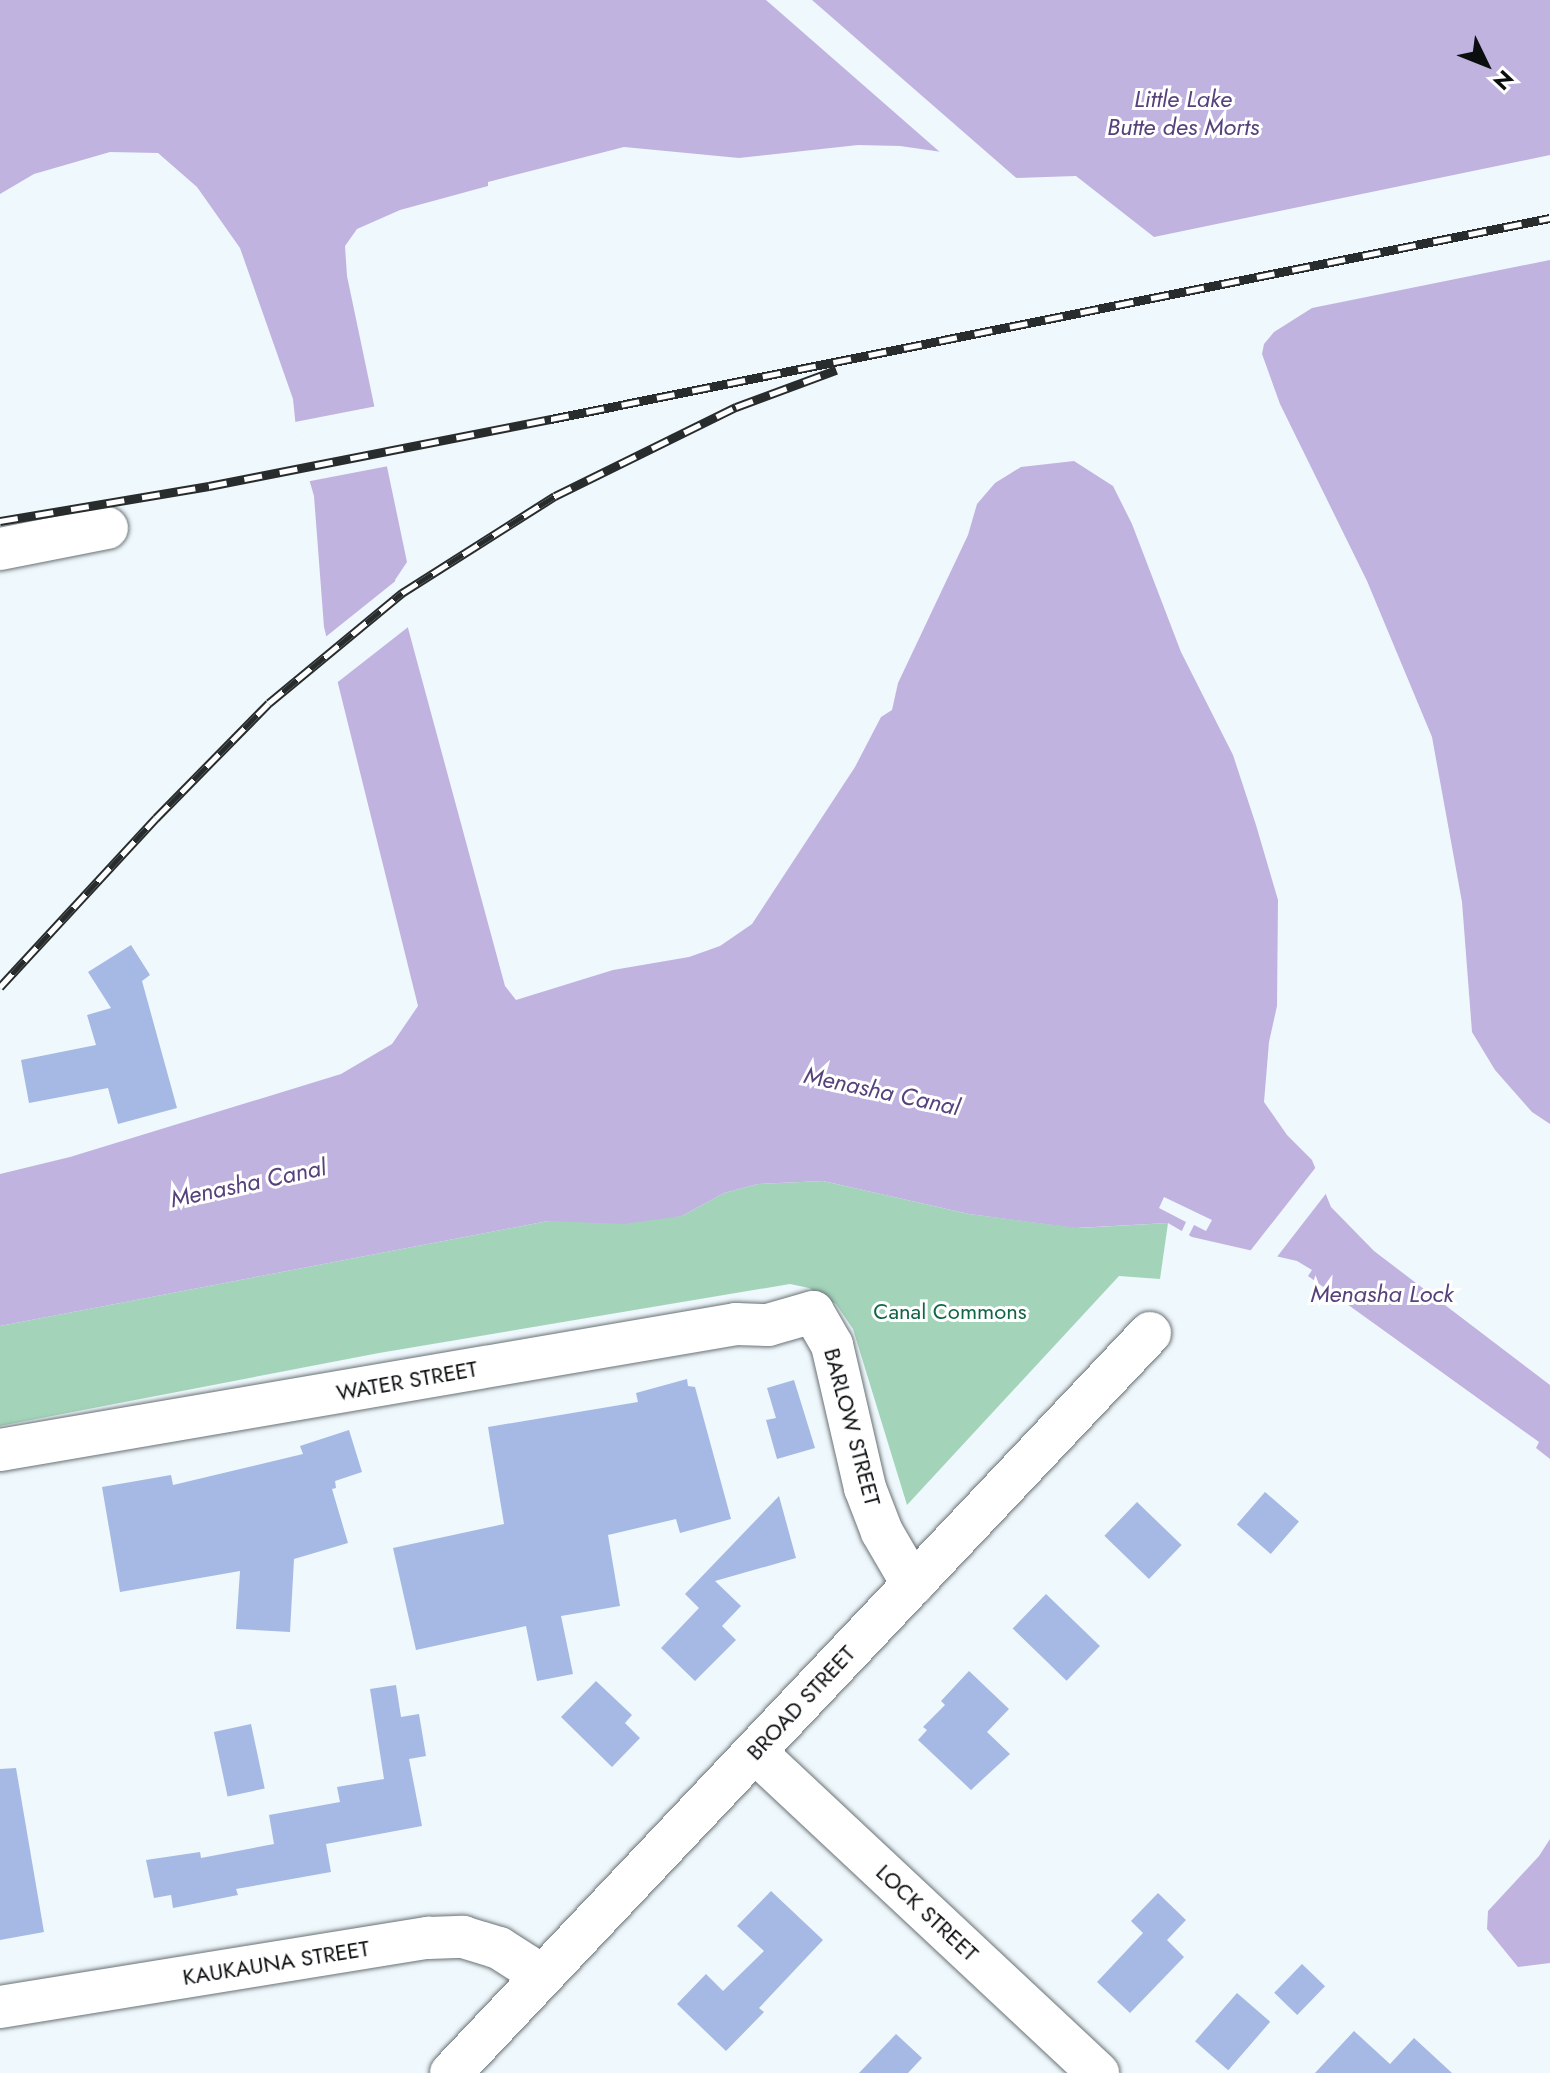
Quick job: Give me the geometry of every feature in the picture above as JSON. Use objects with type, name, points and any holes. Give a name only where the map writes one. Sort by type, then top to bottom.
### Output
[{"type":"street","points":[[0,549],[107,528]]},
{"type":"street","name":"WATER STREET","points":[[0,1450],[736,1324],[768,1325],[813,1312]]},
{"type":"street","name":"BARLOW STREET","points":[[813,1312],[832,1345],[865,1488],[882,1532],[913,1585]]},
{"type":"street","name":"BROAD STREET","points":[[451,2073],[1150,1333]]},
{"type":"street","name":"LOCK STREET","points":[[755,1752],[1098,2073]]},
{"type":"street","name":"KAUKAUNA STREET","points":[[0,2007],[428,1938],[463,1937],[487,1945],[543,1976]]},
{"type":"green space","name":"Canal Commons","points":[[823,1181],[969,1214],[1079,1228],[1168,1223],[1160,1279],[1119,1276],[907,1505],[853,1329],[836,1304],[809,1288],[790,1284],[379,1353],[0,1426],[0,1326],[548,1221],[682,1216],[724,1193],[758,1184]]},
{"type":"water","points":[[0,0],[1550,0],[1550,155],[1154,237],[1076,176],[983,179],[942,152],[900,146],[858,145],[739,158],[624,147],[488,182],[488,186],[400,210],[357,229],[345,246],[347,276],[407,562],[395,580],[505,986],[516,1000],[613,970],[689,957],[720,946],[752,924],[855,767],[881,717],[892,710],[898,683],[968,535],[977,504],[995,483],[1021,467],[1074,461],[1113,486],[1132,524],[1181,652],[1233,755],[1256,825],[1278,900],[1277,1006],[1269,1042],[1264,1102],[1287,1135],[1312,1160],[1331,1207],[1374,1251],[1550,1385],[1550,1459],[1536,1448],[1539,1442],[1308,1276],[1312,1270],[1297,1261],[1192,1237],[1168,1223],[1076,1228],[969,1214],[823,1181],[758,1184],[724,1193],[682,1216],[624,1224],[548,1221],[0,1326],[0,1174],[70,1157],[341,1074],[392,1044],[418,1006],[324,627],[314,496],[297,438],[293,399],[240,248],[197,187],[158,153],[110,152],[34,174],[0,194]]},
{"type":"water","points":[[1550,260],[1550,1124],[1532,1112],[1495,1070],[1472,1032],[1462,902],[1432,737],[1367,581],[1280,404],[1262,354],[1264,344],[1274,332],[1312,308]]},
{"type":"water","points":[[1550,1839],[1550,1963],[1518,1967],[1487,1929],[1488,1911],[1539,1856]]},
{"type":"pier","points":[[766,0],[812,0],[1021,182],[982,183],[957,167]]},
{"type":"pier","points":[[377,406],[389,466],[305,482],[294,422]]},
{"type":"pier","points":[[403,575],[400,580],[412,624],[334,685],[323,639]]},
{"type":"pier","points":[[1316,1167],[1328,1191],[1273,1262],[1247,1255]]},
{"type":"pier","points":[[1164,1197],[1212,1220],[1206,1231],[1194,1225],[1187,1239],[1180,1235],[1186,1222],[1159,1208]]},
{"type":"building","points":[[131,945],[150,975],[142,981],[177,1108],[118,1124],[108,1088],[29,1103],[21,1060],[96,1045],[87,1015],[111,1008],[88,972]]},
{"type":"building","points":[[687,1379],[688,1386],[695,1387],[731,1519],[680,1533],[676,1519],[608,1535],[620,1606],[561,1616],[573,1674],[537,1681],[526,1626],[416,1650],[393,1548],[504,1524],[488,1427],[638,1402],[636,1393]]},
{"type":"building","points":[[794,1380],[815,1448],[777,1459],[766,1420],[776,1418],[767,1388]]},
{"type":"building","points":[[349,1430],[362,1472],[335,1481],[336,1488],[332,1489],[348,1543],[294,1559],[290,1632],[236,1629],[240,1571],[120,1592],[102,1487],[171,1475],[173,1485],[303,1454],[300,1446]]},
{"type":"building","points":[[1265,1492],[1299,1522],[1271,1554],[1237,1524]]},
{"type":"building","points":[[779,1496],[796,1558],[715,1581],[741,1606],[722,1626],[736,1640],[695,1681],[661,1648],[699,1608],[685,1594]]},
{"type":"building","points":[[1137,1502],[1182,1545],[1149,1579],[1104,1536]]},
{"type":"building","points":[[1046,1594],[1100,1646],[1067,1681],[1013,1629]]},
{"type":"building","points":[[969,1671],[1009,1709],[987,1732],[1010,1754],[971,1790],[918,1740],[927,1730],[923,1727],[945,1705],[941,1701]]},
{"type":"building","points":[[596,1681],[632,1715],[625,1723],[640,1738],[612,1767],[561,1717]]},
{"type":"building","points":[[396,1685],[401,1717],[419,1714],[426,1756],[409,1759],[422,1826],[326,1844],[331,1872],[236,1889],[238,1895],[173,1908],[171,1895],[154,1898],[146,1860],[200,1852],[201,1858],[274,1844],[269,1815],[340,1802],[337,1787],[384,1779],[370,1689]]},
{"type":"building","points":[[251,1724],[265,1789],[228,1796],[214,1732]]},
{"type":"building","points":[[16,1768],[44,1932],[0,1940],[0,1769]]},
{"type":"building","points":[[771,1891],[823,1940],[759,2008],[764,2012],[726,2051],[677,2004],[706,1974],[723,1991],[764,1951],[737,1926]]},
{"type":"building","points":[[1158,1893],[1186,1920],[1167,1940],[1184,1957],[1130,2013],[1097,1982],[1143,1933],[1131,1921]]},
{"type":"building","points":[[1302,1964],[1325,1986],[1297,2015],[1274,1993]]},
{"type":"building","points":[[1237,1993],[1270,2022],[1228,2070],[1195,2041]]},
{"type":"building","points":[[1354,2031],[1390,2064],[1414,2038],[1452,2073],[1315,2073]]},
{"type":"building","points":[[896,2034],[922,2058],[908,2073],[859,2073]]},
{"type":"railway","points":[[0,521],[209,486],[1550,218]]},
{"type":"railway","points":[[0,987],[156,818],[269,703],[402,593],[555,496],[736,407],[836,370]]},
{"type":"water label","name":"Little Lake Butte des Morts","points":[[1183,113]]},
{"type":"water label","name":"Menasha Canal","points":[[882,1091]]},
{"type":"water label","name":"Menasha Canal","points":[[248,1183]]},
{"type":"water label","name":"Menasha Lock","points":[[1382,1294]]}]
